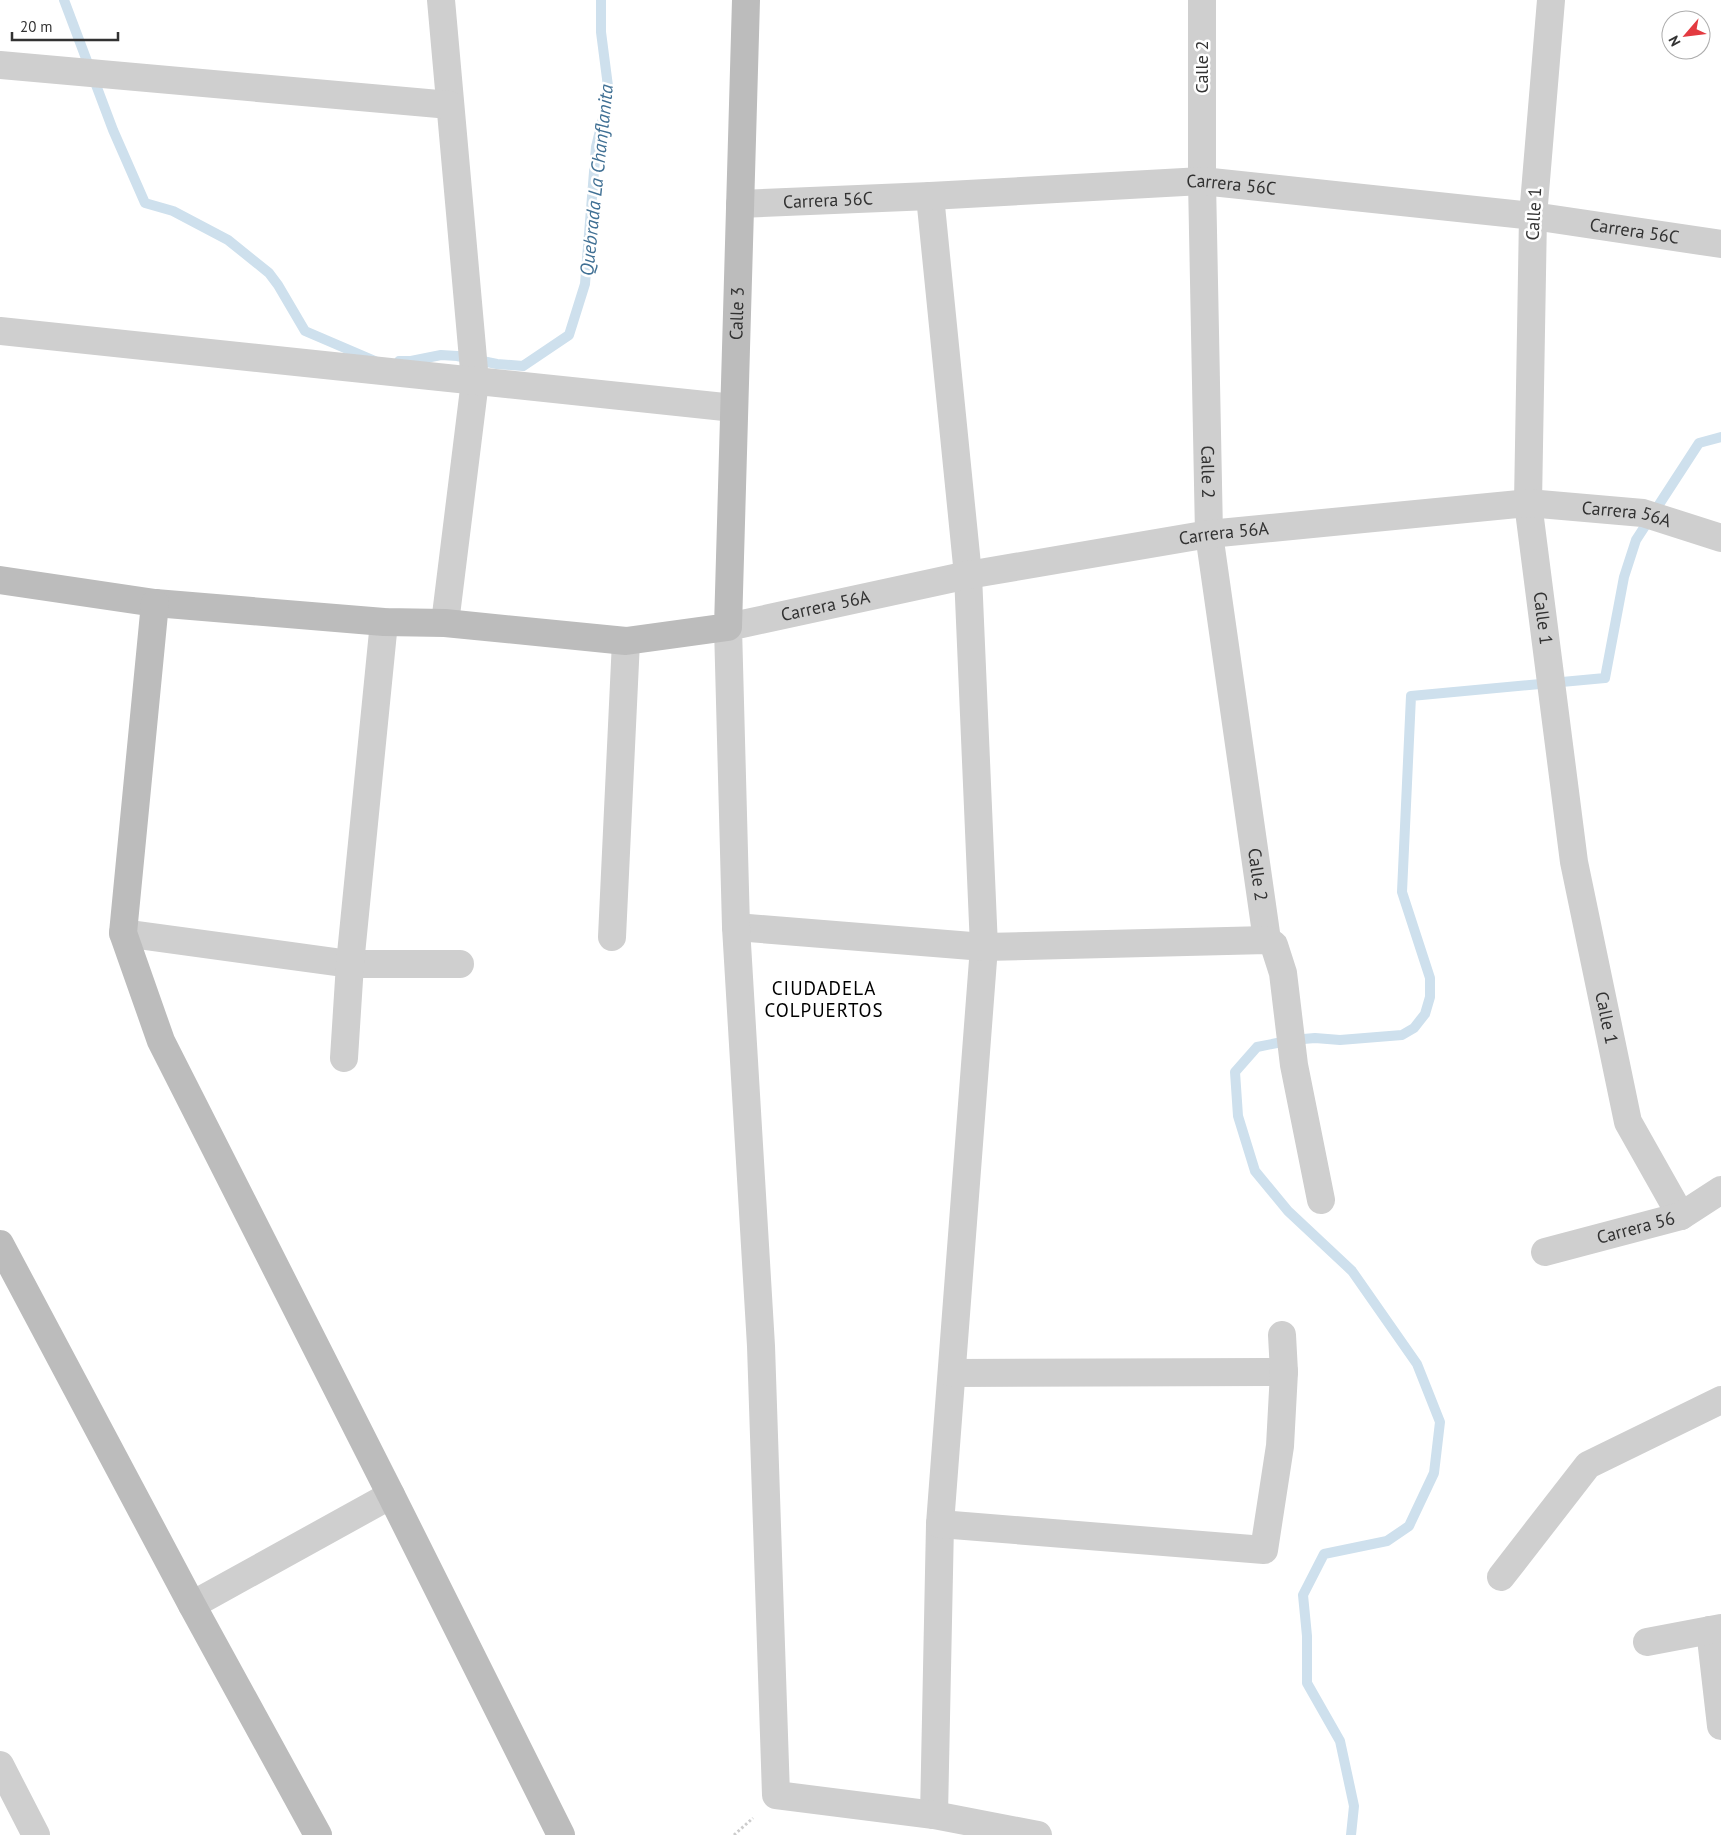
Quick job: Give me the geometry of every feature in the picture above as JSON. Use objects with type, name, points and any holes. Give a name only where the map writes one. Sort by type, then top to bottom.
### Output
[{"type":"main road","name":"Calle 3","points":[[728,626],[746,0]]},
{"type":"main road","points":[[0,580],[155,603],[384,622],[445,623],[626,641],[728,626]]},
{"type":"main road","points":[[155,603],[123,933],[161,1041],[561,1835]]},
{"type":"main road","points":[[0,1244],[192,1605],[318,1835]]},
{"type":"street","points":[[441,0],[475,381],[445,623]]},
{"type":"street","name":"Calle 2","points":[[1202,0],[1202,181],[1209,534],[1267,940]]},
{"type":"street","name":"Calle 1","points":[[1551,0],[1533,216],[1528,503],[1574,862],[1628,1122],[1681,1216]]},
{"type":"street","points":[[0,65],[450,106]]},
{"type":"street","name":"Carrera 56C","points":[[740,204],[1202,181],[1533,216],[1721,244]]},
{"type":"street","points":[[930,196],[968,575],[984,947],[940,1524],[934,1815]]},
{"type":"street","points":[[0,332],[734,408]]},
{"type":"street","name":"Carrera 56A","points":[[728,626],[968,575],[1209,534],[1528,503],[1643,513],[1721,538]]},
{"type":"street","points":[[344,1058],[350,964],[384,622]]},
{"type":"street","points":[[728,626],[736,927],[761,1346],[776,1795],[934,1815],[1038,1835]]},
{"type":"street","points":[[612,937],[626,641]]},
{"type":"street","points":[[736,927],[984,947],[1267,940],[1274,945],[1283,973],[1289,1008],[1294,1065],[1321,1200]]},
{"type":"street","points":[[123,933],[350,964],[460,964]]},
{"type":"street","name":"Carrera 56","points":[[1546,1252],[1681,1216],[1721,1190]]},
{"type":"street","points":[[940,1524],[1264,1550],[1280,1446],[1284,1372],[1282,1335]]},
{"type":"street","points":[[952,1373],[1284,1372]]},
{"type":"street","points":[[1500,1577],[1588,1465],[1721,1400]]},
{"type":"street","points":[[192,1605],[391,1495]]},
{"type":"street","points":[[1647,1642],[1715,1629],[1721,1726]]},
{"type":"street","points":[[0,1765],[36,1835]]},
{"type":"waterway","name":"Quebrada La Chanflanita","points":[[64,0],[113,130],[145,203],[173,211],[228,240],[269,273],[305,331],[375,361]]},
{"type":"waterway","name":"Quebrada La Chanflanita","points":[[399,361],[411,361],[441,355],[523,366],[569,335],[585,284],[596,147],[609,94],[601,32],[601,0]]},
{"type":"waterway","points":[[1351,1835],[1354,1806],[1340,1741],[1307,1683],[1307,1636],[1303,1595],[1324,1554],[1387,1541],[1409,1526],[1434,1473],[1440,1422],[1417,1364],[1352,1271],[1288,1211],[1255,1171],[1238,1116],[1235,1072],[1257,1047],[1292,1040],[1315,1038],[1340,1040],[1402,1035],[1414,1028],[1425,1014],[1430,997],[1430,978],[1402,892],[1411,696],[1605,678],[1624,577],[1636,540],[1699,443],[1721,437]]},
{"type":"district","name":"CIUDADELA COLPUERTOS","points":[[824,999]]}]
